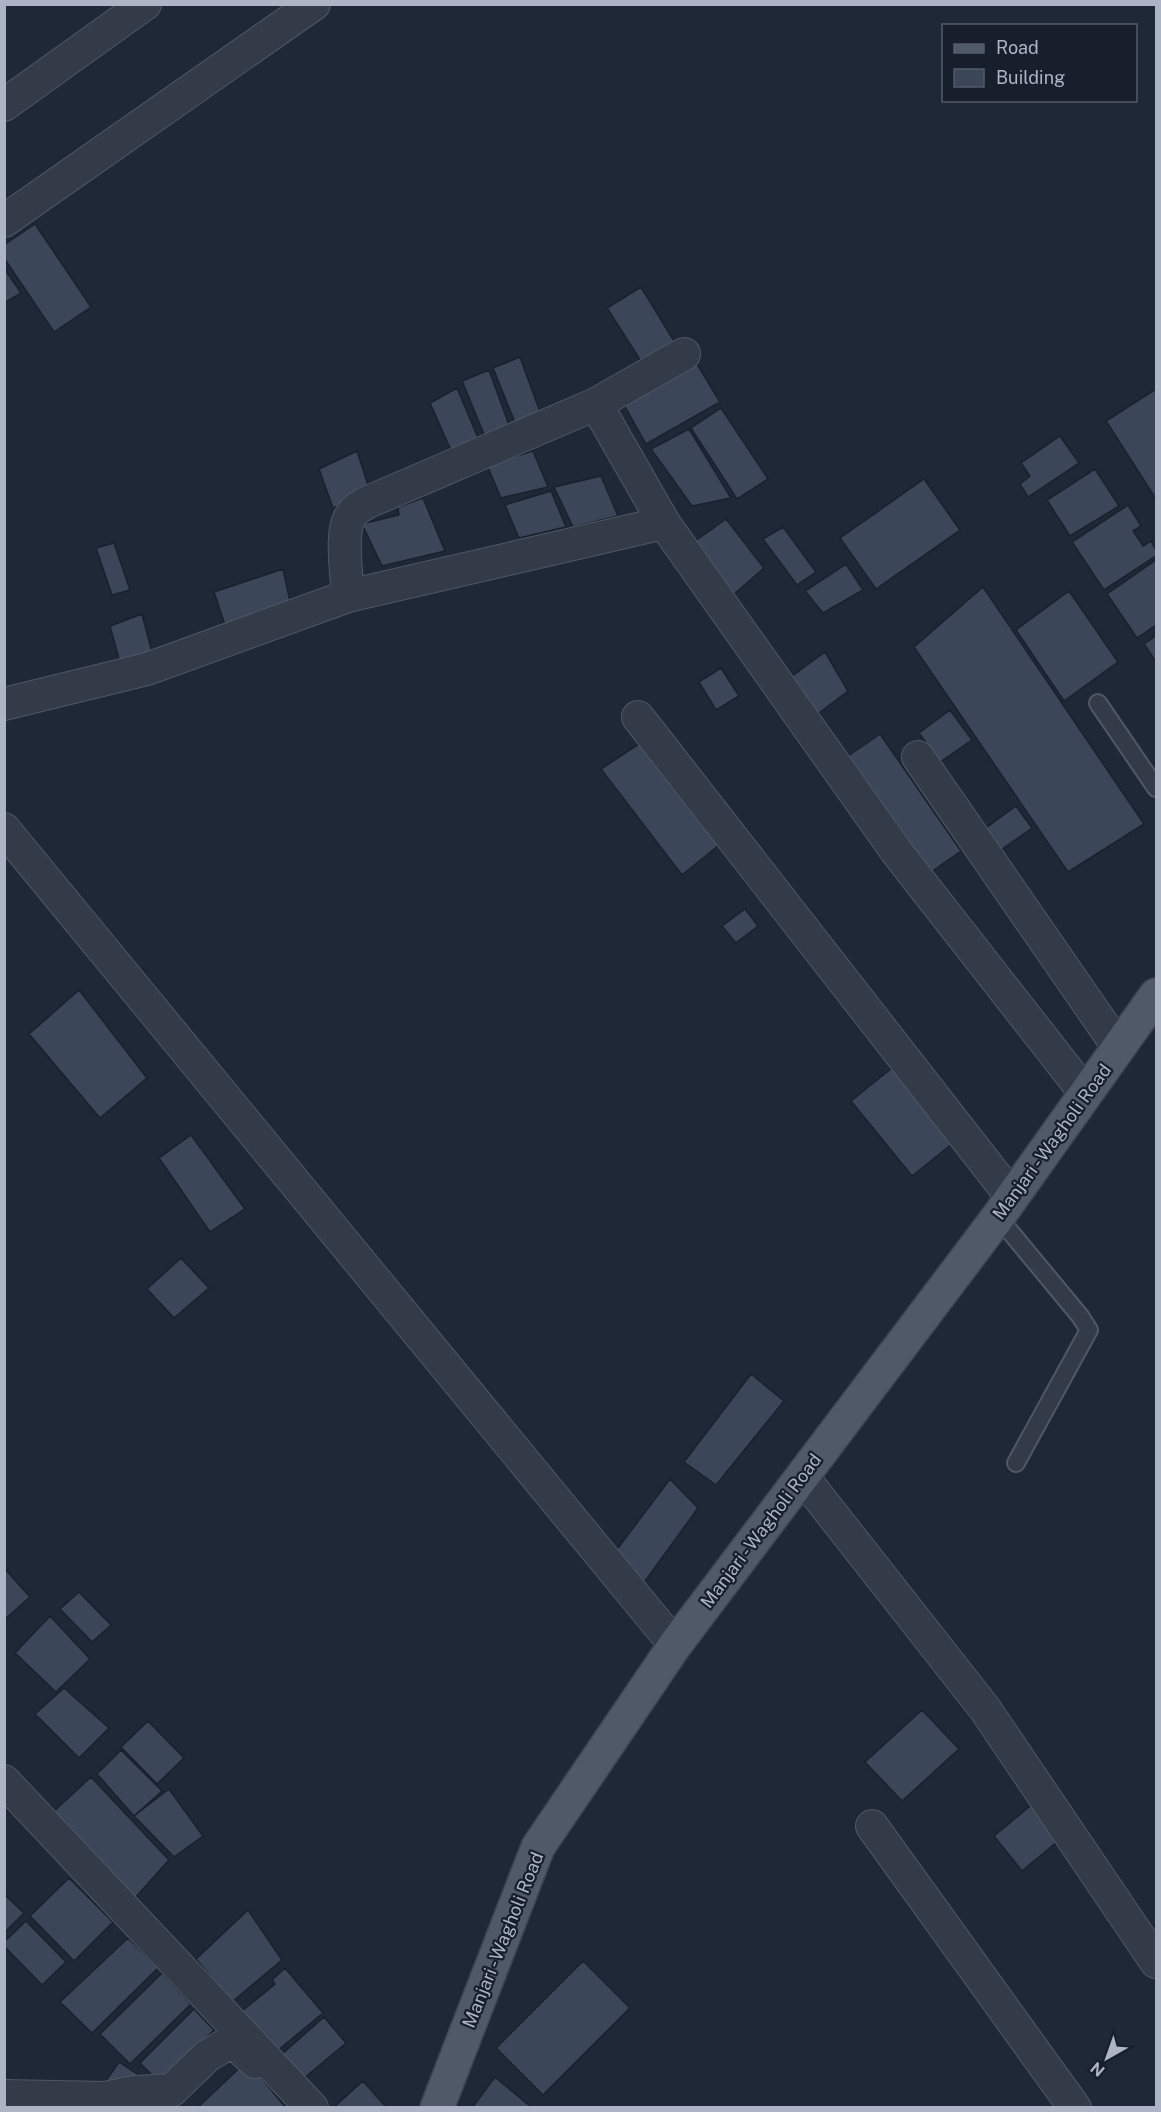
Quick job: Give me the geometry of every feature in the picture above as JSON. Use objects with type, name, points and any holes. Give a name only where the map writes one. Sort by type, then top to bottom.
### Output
[{"type":"main road","name":"Manjari - Wagholi Road","points":[[436,2108],[538,1846],[675,1645],[1005,1207],[1156,994]]},
{"type":"street","points":[[4,105],[145,4]]},
{"type":"street","points":[[4,221],[314,4]]},
{"type":"street","points":[[348,596],[346,537],[349,518],[356,509],[596,404],[684,354]]},
{"type":"street","points":[[596,404],[664,522],[896,850],[1086,1094]]},
{"type":"street","points":[[4,704],[147,669],[348,596],[664,522]]},
{"type":"street","points":[[638,717],[1005,1207]]},
{"type":"street","points":[[918,757],[1119,1048]]},
{"type":"street","points":[[4,829],[675,1645]]},
{"type":"street","points":[[802,1476],[985,1709],[1156,1962]]},
{"type":"street","points":[[4,1781],[312,2108]]},
{"type":"street","points":[[872,1826],[1075,2108]]},
{"type":"street","points":[[4,2096],[105,2098],[135,2092],[172,2090],[207,2056],[232,2041],[304,2108]]},
{"type":"lane","points":[[1098,703],[1156,788]]},
{"type":"lane","points":[[1005,1207],[1089,1330],[1016,1462]]},
{"type":"building","points":[[35,224],[91,307],[54,332],[4,258],[4,245]]},
{"type":"building","points":[[4,268],[21,293],[4,303]]},
{"type":"building","points":[[641,287],[677,346],[644,366],[607,308]]},
{"type":"building","points":[[520,357],[543,420],[518,430],[493,368]]},
{"type":"building","points":[[694,359],[720,402],[646,444],[623,403]]},
{"type":"building","points":[[489,370],[512,433],[488,444],[462,381]]},
{"type":"building","points":[[457,388],[481,445],[453,455],[430,403]]},
{"type":"building","points":[[1156,389],[1156,499],[1106,421]]},
{"type":"building","points":[[721,408],[768,479],[737,499],[691,428]]},
{"type":"building","points":[[689,429],[731,498],[692,506],[651,449]]},
{"type":"building","points":[[1060,436],[1079,463],[1028,497],[1020,484],[1030,476],[1021,463]]},
{"type":"building","points":[[357,451],[371,494],[333,508],[319,469]]},
{"type":"building","points":[[533,451],[548,487],[501,498],[487,465]]},
{"type":"building","points":[[1095,469],[1119,506],[1070,536],[1047,500]]},
{"type":"building","points":[[601,476],[618,516],[573,527],[554,487]]},
{"type":"building","points":[[924,479],[960,530],[876,589],[840,538]]},
{"type":"building","points":[[551,491],[566,527],[519,538],[505,505]]},
{"type":"building","points":[[423,498],[445,551],[382,566],[362,524],[399,515],[398,507]]},
{"type":"building","points":[[1128,505],[1141,526],[1133,531],[1143,546],[1151,541],[1156,550],[1156,556],[1104,590],[1072,542]]},
{"type":"building","points":[[726,519],[764,568],[733,595],[691,544]]},
{"type":"building","points":[[783,527],[816,572],[797,585],[763,539]]},
{"type":"building","points":[[114,543],[130,590],[112,595],[96,548]]},
{"type":"building","points":[[1156,560],[1156,625],[1137,638],[1107,594]]},
{"type":"building","points":[[846,564],[863,590],[823,613],[805,591]]},
{"type":"building","points":[[283,569],[292,610],[227,631],[214,592]]},
{"type":"building","points":[[983,587],[1144,824],[1068,872],[914,647]]},
{"type":"building","points":[[1069,591],[1118,662],[1064,701],[1016,630]]},
{"type":"building","points":[[142,614],[154,660],[122,670],[110,626]]},
{"type":"building","points":[[1156,636],[1156,662],[1144,644]]},
{"type":"building","points":[[825,652],[848,691],[815,716],[788,679]]},
{"type":"building","points":[[721,668],[739,696],[716,710],[699,682]]},
{"type":"building","points":[[950,710],[972,740],[940,762],[919,733]]},
{"type":"building","points":[[880,734],[961,851],[927,875],[845,758]]},
{"type":"building","points":[[639,744],[719,845],[682,875],[601,769]]},
{"type":"building","points":[[1016,806],[1032,828],[998,852],[983,830]]},
{"type":"building","points":[[745,909],[758,926],[736,943],[722,926]]},
{"type":"building","points":[[79,990],[147,1078],[100,1118],[29,1034]]},
{"type":"building","points":[[892,1068],[952,1144],[912,1176],[851,1101]]},
{"type":"building","points":[[191,1135],[245,1209],[210,1232],[159,1158]]},
{"type":"building","points":[[181,1258],[209,1288],[174,1318],[147,1289]]},
{"type":"building","points":[[751,1374],[784,1401],[716,1485],[684,1462]]},
{"type":"building","points":[[670,1479],[698,1508],[643,1584],[615,1552]]},
{"type":"building","points":[[4,1568],[30,1597],[4,1620]]},
{"type":"building","points":[[79,1592],[111,1625],[92,1642],[60,1609]]},
{"type":"building","points":[[50,1616],[90,1659],[56,1692],[15,1653]]},
{"type":"building","points":[[64,1688],[109,1728],[79,1758],[35,1714]]},
{"type":"building","points":[[922,1710],[959,1749],[902,1801],[865,1762]]},
{"type":"building","points":[[148,1721],[184,1758],[157,1784],[121,1747]]},
{"type":"building","points":[[121,1750],[162,1791],[134,1816],[97,1774]]},
{"type":"building","points":[[91,1777],[169,1860],[134,1899],[53,1812]]},
{"type":"building","points":[[169,1789],[203,1836],[174,1857],[134,1816]]},
{"type":"building","points":[[1035,1802],[1064,1836],[1022,1871],[994,1836]]},
{"type":"building","points":[[69,1878],[113,1922],[74,1961],[30,1916]]},
{"type":"building","points":[[4,1894],[24,1913],[4,1933]]},
{"type":"building","points":[[248,1910],[282,1960],[232,2002],[196,1959]]},
{"type":"building","points":[[26,1921],[66,1962],[42,1985],[4,1946],[4,1942]]},
{"type":"building","points":[[128,1938],[158,1968],[92,2033],[60,2002]]},
{"type":"building","points":[[583,1961],[630,2008],[543,2095],[496,2048]]},
{"type":"building","points":[[285,1968],[323,2013],[276,2052],[242,2011],[275,1984],[272,1980]]},
{"type":"building","points":[[162,1973],[191,2004],[130,2064],[100,2034]]},
{"type":"building","points":[[194,2009],[214,2030],[161,2084],[140,2063]]},
{"type":"building","points":[[324,2017],[346,2043],[303,2079],[282,2054]]},
{"type":"building","points":[[247,2061],[286,2108],[197,2108]]},
{"type":"building","points":[[119,2062],[158,2088],[142,2108],[87,2108]]},
{"type":"building","points":[[495,2077],[532,2108],[472,2108]]},
{"type":"building","points":[[363,2081],[386,2107],[333,2108]]}]
